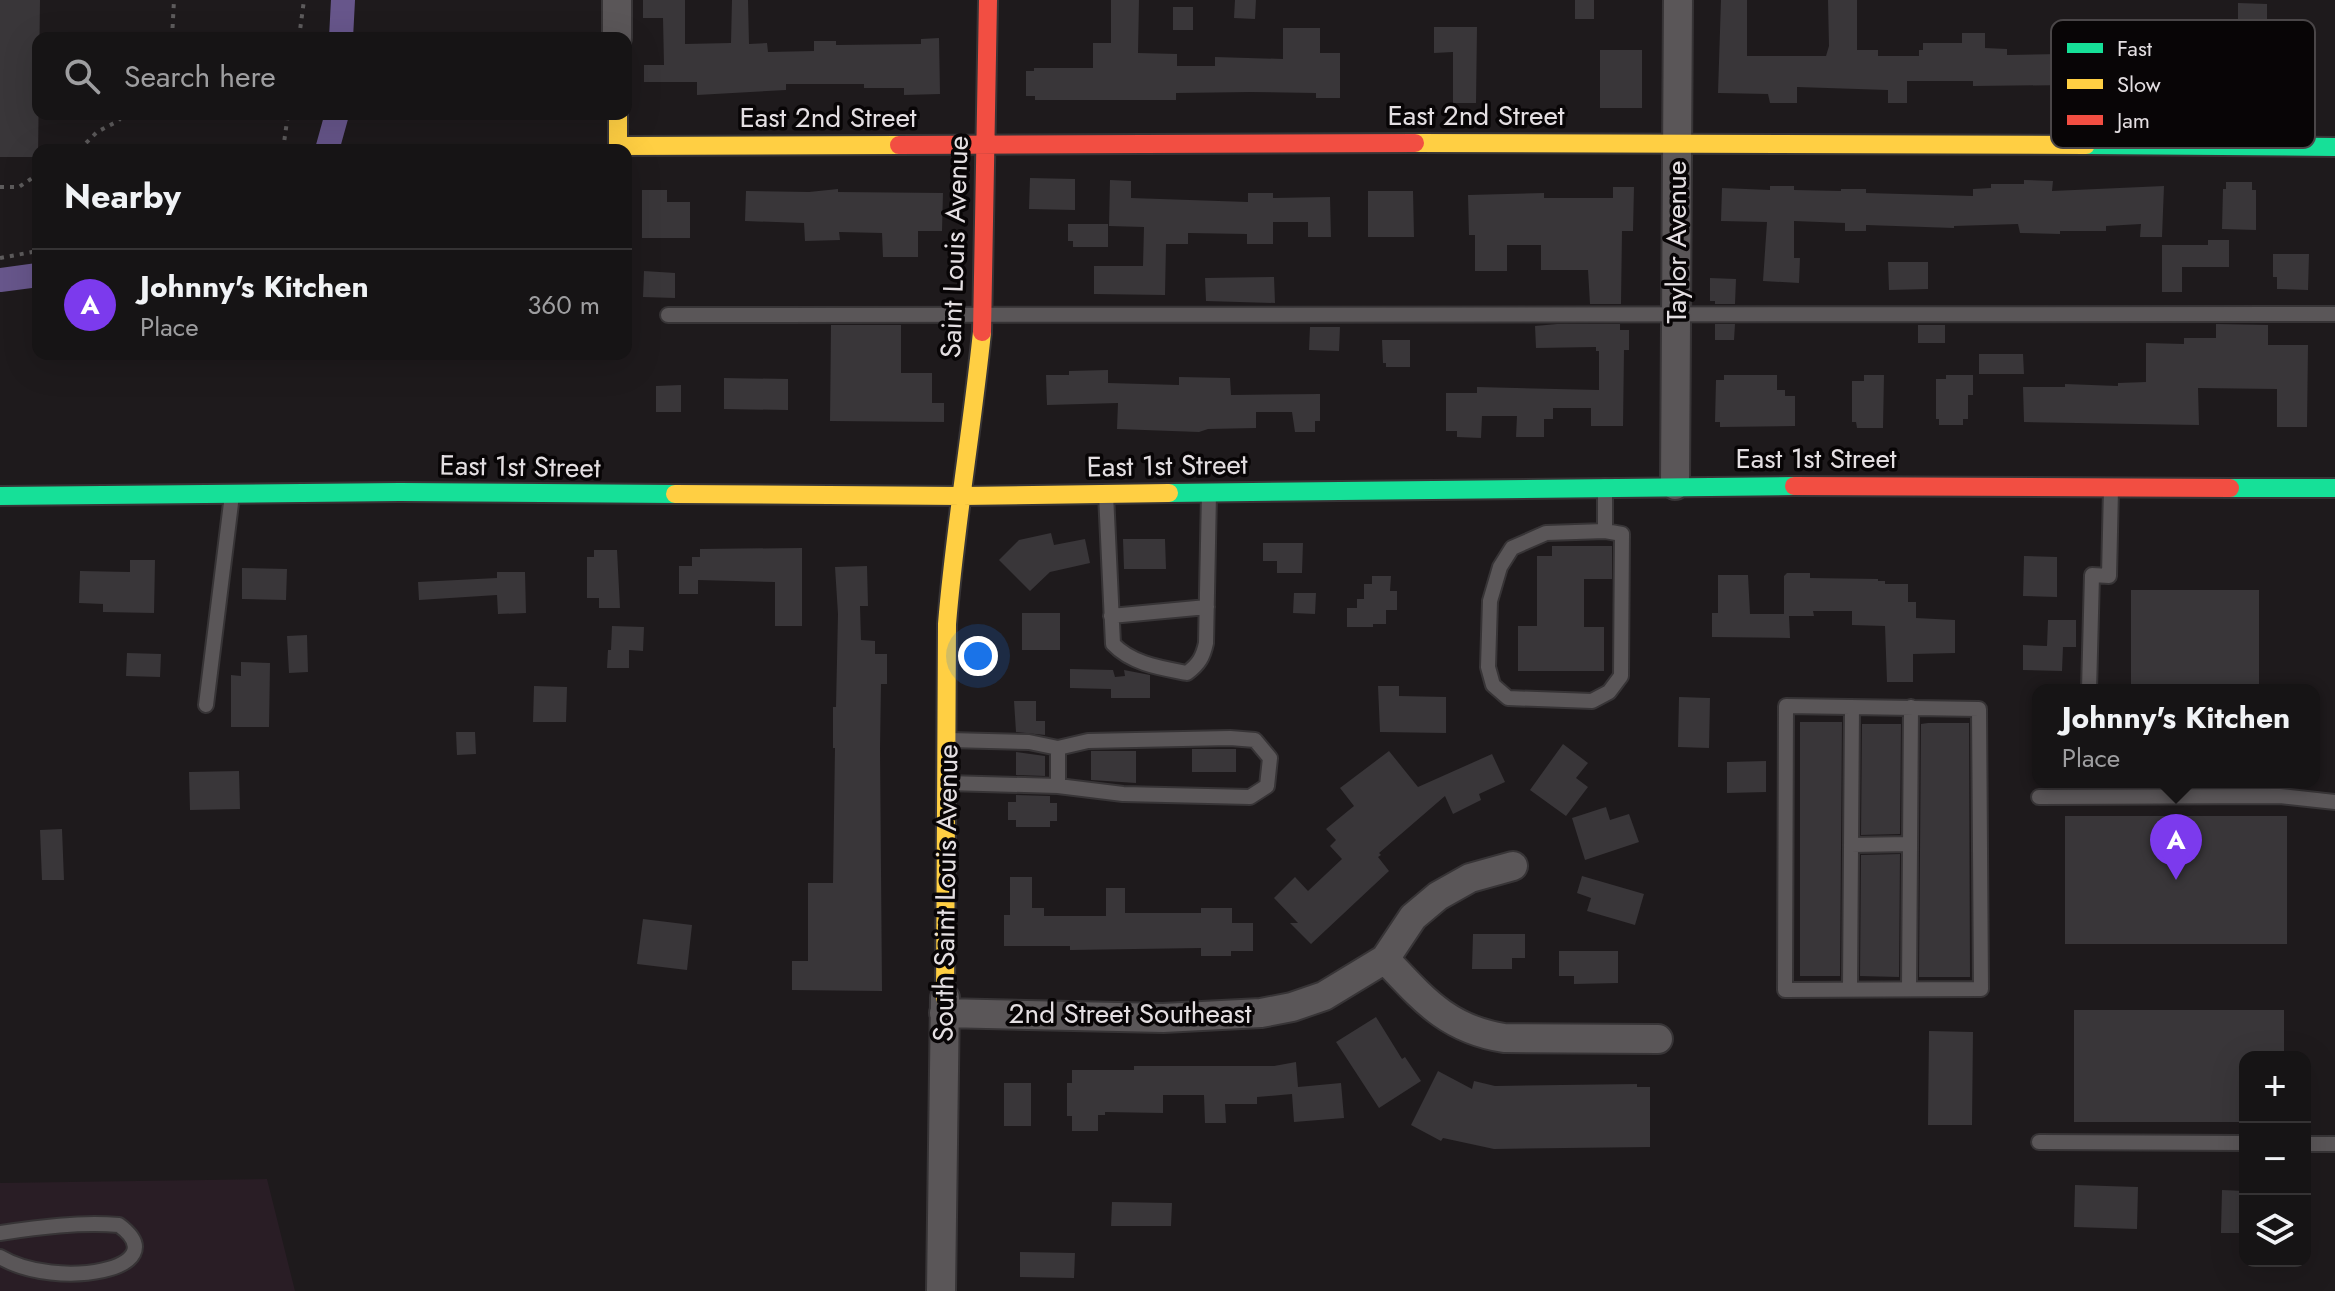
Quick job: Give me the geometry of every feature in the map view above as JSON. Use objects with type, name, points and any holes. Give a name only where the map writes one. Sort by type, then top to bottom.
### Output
[{"type":"street","points":[[617,0],[617,32]]},
{"type":"street","name":"Saint Louis Avenue","points":[[962,496],[984,314],[988,0]]},
{"type":"street","name":"Taylor Avenue","points":[[1675,485],[1678,0]]},
{"type":"street","name":"East 2nd Street","points":[[618,120],[618,144]]},
{"type":"street","name":"East 2nd Street","points":[[632,146],[1677,142],[2051,145]]},
{"type":"street","name":"East 2nd Street","points":[[2315,147],[2335,147]]},
{"type":"street","name":"East 1st Street","points":[[0,496],[400,492],[962,496],[1675,485],[2335,488]]},
{"type":"street","name":"South Saint Louis Avenue","points":[[941,1291],[947,624],[962,496]]},
{"type":"street","points":[[1513,866],[1470,878],[1438,896],[1413,917],[1385,959],[1422,998],[1463,1029],[1504,1038],[1658,1039]]},
{"type":"street","name":"2nd Street Southeast","points":[[944,1006],[1163,1018],[1261,1013],[1324,996],[1385,959]]},
{"type":"lane","points":[[668,315],[2335,314]]},
{"type":"lane","points":[[1605,486],[1605,531]]},
{"type":"lane","points":[[2089,684],[2092,575],[2109,576],[2111,487]]},
{"type":"lane","points":[[1106,494],[1113,644],[1122,654],[1150,666],[1187,673],[1197,666],[1203,656],[1209,492]]},
{"type":"lane","points":[[206,705],[232,494]]},
{"type":"lane","points":[[1605,531],[1622,534],[1621,676],[1609,692],[1592,701],[1508,698],[1493,685],[1488,667],[1490,601],[1500,567],[1512,548],[1546,533],[1605,531]]},
{"type":"lane","points":[[1111,616],[1207,607]]},
{"type":"lane","points":[[1786,706],[1911,707],[1979,709],[1981,989],[1785,990],[1786,706]]},
{"type":"lane","points":[[1850,989],[1852,707]]},
{"type":"lane","points":[[1909,989],[1911,707]]},
{"type":"lane","points":[[946,783],[1058,786],[1123,794],[1250,797],[1267,786],[1270,758],[1255,740],[1230,738],[1088,741],[1058,748],[1029,742],[947,740]]},
{"type":"lane","points":[[1058,748],[1058,786]]},
{"type":"lane","points":[[2039,797],[2087,790],[2280,796],[2335,802]]},
{"type":"lane","points":[[1851,845],[1910,844]]},
{"type":"lane","points":[[2039,1142],[2239,1143]]},
{"type":"lane","points":[[2311,1144],[2335,1144]]},
{"type":"lane","points":[[0,1233],[56,1225],[119,1225],[132,1237],[134,1258],[127,1268],[113,1278],[85,1287],[40,1285],[10,1269],[0,1257]]},
{"type":"path","points":[[172,32],[174,0]]},
{"type":"path","points":[[300,32],[304,0]]},
{"type":"path","points":[[85,144],[97,132],[119,120]]},
{"type":"path","points":[[284,144],[287,120]]},
{"type":"path","points":[[0,187],[19,187],[32,178]]},
{"type":"path","points":[[0,258],[32,252]]},
{"type":"shaded area","points":[[267,1179],[295,1291],[0,1291],[0,1183]]},
{"type":"building","points":[[0,0],[40,0],[40,32],[32,32],[32,120],[38,120],[38,144],[32,144],[32,157],[0,157]]},
{"type":"building","points":[[643,0],[685,0],[685,44],[731,43],[732,0],[748,0],[749,44],[767,43],[768,52],[814,51],[814,41],[836,41],[836,45],[921,44],[921,39],[939,38],[940,94],[904,95],[904,88],[864,88],[864,84],[786,84],[786,90],[697,95],[697,82],[644,82],[644,65],[664,65],[663,18],[643,18]]},
{"type":"building","points":[[1111,0],[1139,0],[1138,53],[1177,54],[1177,66],[1215,66],[1215,57],[1283,59],[1283,28],[1320,28],[1320,53],[1340,53],[1340,98],[1316,98],[1316,93],[1250,92],[1176,93],[1176,100],[1035,100],[1035,96],[1026,96],[1026,71],[1034,71],[1034,68],[1093,68],[1093,43],[1111,43]]},
{"type":"building","points":[[1235,0],[1256,0],[1255,19],[1234,18]]},
{"type":"building","points":[[1575,0],[1594,0],[1594,19],[1575,19]]},
{"type":"building","points":[[1721,0],[1747,0],[1747,56],[1826,56],[1829,46],[1828,0],[1857,0],[1857,50],[1878,50],[1878,56],[1919,56],[1923,43],[1962,43],[1962,33],[1985,33],[1985,48],[2007,49],[2007,55],[2051,54],[2051,85],[1973,86],[1973,81],[1907,81],[1907,103],[1888,103],[1888,90],[1797,87],[1797,103],[1770,103],[1768,94],[1718,93]]},
{"type":"building","points":[[2238,3],[2267,4],[2267,20],[2238,20]]},
{"type":"building","points":[[1173,7],[1193,7],[1193,30],[1173,30]]},
{"type":"building","points":[[1434,27],[1477,27],[1476,103],[1453,103],[1453,52],[1434,53]]},
{"type":"building","points":[[1600,50],[1642,50],[1642,108],[1600,108]]},
{"type":"building","points":[[1030,178],[1075,179],[1075,210],[1029,209]]},
{"type":"building","points":[[1110,180],[1131,181],[1131,198],[1248,202],[1248,193],[1273,193],[1273,198],[1330,197],[1331,237],[1308,237],[1308,222],[1273,222],[1273,244],[1247,244],[1247,234],[1188,233],[1188,244],[1166,244],[1165,295],[1094,294],[1094,266],[1143,266],[1144,227],[1109,226]]},
{"type":"building","points":[[2024,180],[2053,181],[2052,191],[2164,186],[2162,237],[2140,237],[2141,224],[2106,226],[2106,231],[2060,231],[2060,234],[2020,233],[2018,224],[1954,228],[1866,225],[1866,231],[1845,231],[1845,223],[1794,221],[1794,258],[1800,258],[1799,283],[1763,281],[1767,222],[1721,221],[1722,188],[1770,190],[1770,186],[1794,186],[1794,190],[1866,189],[1866,193],[1973,196],[1973,189],[1991,188],[1991,184],[2024,184]]},
{"type":"building","points":[[2226,182],[2252,182],[2252,190],[2256,190],[2256,230],[2222,229]]},
{"type":"building","points":[[1613,187],[1634,187],[1633,231],[1622,231],[1621,304],[1590,304],[1588,270],[1541,270],[1541,245],[1507,245],[1507,271],[1475,271],[1475,235],[1469,235],[1468,195],[1544,193],[1544,198],[1613,198]]},
{"type":"building","points":[[838,189],[838,192],[943,193],[942,231],[918,231],[918,257],[883,257],[882,233],[839,232],[840,240],[805,241],[804,223],[745,221],[746,191]]},
{"type":"building","points":[[642,190],[667,190],[667,202],[690,202],[690,238],[642,238]]},
{"type":"building","points":[[1368,191],[1413,191],[1414,237],[1368,237]]},
{"type":"building","points":[[1068,224],[1108,224],[1108,247],[1073,247],[1073,241],[1068,241]]},
{"type":"building","points":[[2208,240],[2229,240],[2229,267],[2182,267],[2182,292],[2162,292],[2162,245],[2208,245]]},
{"type":"building","points":[[2273,254],[2309,254],[2308,290],[2277,289],[2277,277],[2273,277]]},
{"type":"building","points":[[1888,262],[1928,262],[1928,289],[1889,290]]},
{"type":"building","points":[[644,271],[675,273],[675,298],[643,297]]},
{"type":"building","points":[[1274,277],[1275,303],[1206,301],[1205,278]]},
{"type":"building","points":[[1710,278],[1736,279],[1735,304],[1710,301]]},
{"type":"building","points":[[1620,324],[1620,330],[1629,330],[1629,350],[1624,350],[1623,426],[1591,426],[1591,408],[1553,408],[1553,419],[1544,419],[1544,437],[1516,437],[1517,416],[1482,416],[1481,438],[1457,437],[1457,431],[1446,431],[1446,393],[1477,393],[1477,387],[1599,390],[1599,351],[1596,347],[1536,348],[1535,326]]},
{"type":"building","points":[[1715,324],[1735,324],[1734,340],[1715,340]]},
{"type":"building","points":[[2216,324],[2268,325],[2268,345],[2308,345],[2307,427],[2277,427],[2277,389],[2198,388],[2199,425],[2024,422],[2023,387],[2065,387],[2065,384],[2118,386],[2118,383],[2146,382],[2146,343],[2184,344],[2184,338],[2216,338]]},
{"type":"building","points":[[831,325],[901,325],[901,373],[932,373],[932,403],[944,403],[944,422],[830,421]]},
{"type":"building","points":[[1918,325],[1945,325],[1945,343],[1918,343]]},
{"type":"building","points":[[1310,327],[1340,327],[1339,351],[1309,350]]},
{"type":"building","points":[[1382,340],[1410,340],[1410,367],[1386,367]]},
{"type":"building","points":[[1979,354],[2023,354],[2024,374],[1979,374]]},
{"type":"building","points":[[1108,370],[1108,383],[1179,385],[1179,377],[1230,378],[1231,395],[1320,394],[1320,421],[1315,421],[1315,432],[1295,432],[1292,412],[1256,412],[1256,428],[1199,432],[1117,429],[1118,403],[1047,405],[1046,375]]},
{"type":"building","points":[[1724,375],[1777,375],[1777,390],[1785,390],[1785,396],[1795,396],[1795,426],[1720,427],[1720,422],[1715,422],[1716,380],[1724,380]]},
{"type":"building","points":[[1864,375],[1884,375],[1883,428],[1857,428],[1856,422],[1852,422],[1852,381],[1864,381]]},
{"type":"building","points":[[1946,375],[1973,375],[1973,395],[1968,395],[1968,419],[1963,419],[1963,425],[1939,425],[1939,419],[1936,419],[1936,379],[1946,379]]},
{"type":"building","points":[[724,378],[788,379],[788,410],[724,409]]},
{"type":"building","points":[[681,385],[681,412],[656,412],[656,386]]},
{"type":"building","points":[[1051,533],[1054,545],[1085,539],[1090,563],[1050,572],[1030,591],[999,560],[1019,540]]},
{"type":"building","points":[[1123,539],[1165,539],[1166,569],[1124,569]]},
{"type":"building","points":[[1263,543],[1303,543],[1302,573],[1277,573],[1277,561],[1263,561]]},
{"type":"building","points":[[1552,546],[1612,546],[1612,579],[1584,579],[1584,627],[1604,627],[1604,671],[1518,671],[1518,626],[1537,626],[1537,556],[1552,556]]},
{"type":"building","points":[[802,548],[802,626],[775,626],[775,582],[698,580],[698,594],[679,594],[679,566],[692,566],[692,557],[700,557],[700,549]]},
{"type":"building","points":[[594,550],[617,550],[620,608],[599,608],[599,598],[587,598],[587,557],[594,557]]},
{"type":"building","points":[[2024,556],[2057,557],[2057,597],[2023,596]]},
{"type":"building","points":[[130,560],[155,560],[154,613],[103,612],[103,604],[79,603],[80,571],[130,572]]},
{"type":"building","points":[[867,566],[868,606],[860,606],[861,640],[875,641],[875,654],[887,654],[887,684],[881,684],[880,749],[882,991],[792,990],[792,961],[808,961],[808,883],[833,883],[833,707],[836,707],[838,614],[835,567]]},
{"type":"building","points":[[242,568],[287,569],[286,600],[242,599]]},
{"type":"building","points":[[497,572],[525,572],[526,613],[498,614],[497,595],[419,600],[418,582],[497,578]]},
{"type":"building","points":[[1787,573],[1810,573],[1810,578],[1878,579],[1885,581],[1885,584],[1908,584],[1908,602],[1916,602],[1916,618],[1955,620],[1955,653],[1913,654],[1913,682],[1887,682],[1885,626],[1852,625],[1852,611],[1813,611],[1814,616],[1789,616],[1790,638],[1712,637],[1712,613],[1718,613],[1718,575],[1748,575],[1750,614],[1784,614],[1784,576]]},
{"type":"building","points":[[1372,576],[1391,576],[1390,591],[1397,591],[1397,610],[1386,610],[1386,624],[1347,627],[1347,608],[1357,608],[1357,599],[1364,599],[1364,584],[1372,584]]},
{"type":"building","points":[[2131,590],[2259,590],[2259,684],[2131,684]]},
{"type":"building","points":[[1294,593],[1316,593],[1315,614],[1293,613]]},
{"type":"building","points":[[1022,613],[1060,613],[1060,650],[1022,650]]},
{"type":"building","points":[[2048,620],[2076,620],[2076,647],[2063,647],[2062,671],[2023,670],[2023,645],[2047,646]]},
{"type":"building","points":[[612,626],[644,627],[643,651],[629,650],[629,668],[607,668]]},
{"type":"building","points":[[307,635],[308,672],[289,673],[287,636]]},
{"type":"building","points":[[127,653],[161,654],[160,677],[126,676]]},
{"type":"building","points":[[241,662],[270,663],[269,727],[231,727],[231,675],[241,676]]},
{"type":"building","points":[[1070,669],[1113,670],[1115,677],[1125,676],[1124,670],[1150,675],[1150,698],[1111,698],[1111,689],[1070,688]]},
{"type":"building","points":[[534,686],[567,687],[566,722],[533,722]]},
{"type":"building","points":[[1378,686],[1399,686],[1399,696],[1446,697],[1446,733],[1380,732]]},
{"type":"building","points":[[1679,697],[1710,698],[1709,748],[1678,747]]},
{"type":"building","points":[[1014,701],[1036,701],[1036,721],[1045,721],[1045,735],[1016,732]]},
{"type":"building","points":[[1800,722],[1842,722],[1840,976],[1800,976]]},
{"type":"building","points":[[1969,723],[1970,977],[1919,977],[1921,724]]},
{"type":"building","points":[[1862,724],[1901,724],[1900,834],[1861,835]]},
{"type":"building","points":[[456,732],[475,732],[476,754],[457,755]]},
{"type":"building","points":[[1563,744],[1588,763],[1576,778],[1588,787],[1566,816],[1530,790]]},
{"type":"building","points":[[1192,749],[1236,749],[1236,772],[1192,772]]},
{"type":"building","points":[[1091,751],[1136,751],[1136,783],[1091,780]]},
{"type":"building","points":[[1389,751],[1418,787],[1492,754],[1505,782],[1479,794],[1481,800],[1453,814],[1445,796],[1379,853],[1381,855],[1378,857],[1389,871],[1311,944],[1290,923],[1298,923],[1274,898],[1295,877],[1308,891],[1342,859],[1330,846],[1336,840],[1326,829],[1354,806],[1340,788]]},
{"type":"building","points":[[1016,752],[1045,756],[1045,776],[1016,775]]},
{"type":"building","points":[[1766,761],[1766,792],[1727,793],[1727,762]]},
{"type":"building","points":[[239,771],[240,809],[190,810],[189,772]]},
{"type":"building","points":[[1016,795],[1050,796],[1050,803],[1057,803],[1057,821],[1050,821],[1050,827],[1016,827],[1016,820],[1008,820],[1008,802],[1016,802]]},
{"type":"building","points":[[1606,807],[1610,820],[1629,814],[1639,842],[1585,860],[1572,818]]},
{"type":"building","points":[[2065,816],[2287,816],[2287,944],[2065,944]]},
{"type":"building","points":[[62,829],[64,880],[42,880],[40,830]]},
{"type":"building","points":[[1900,854],[1899,977],[1860,976],[1861,855]]},
{"type":"building","points":[[1582,876],[1644,894],[1635,925],[1587,911],[1591,898],[1577,893]]},
{"type":"building","points":[[1010,877],[1032,877],[1032,908],[1044,908],[1044,916],[1106,916],[1106,888],[1125,888],[1125,913],[1201,913],[1201,908],[1232,908],[1232,923],[1253,923],[1253,951],[1231,951],[1231,956],[1201,956],[1201,948],[1070,950],[1070,946],[1004,946],[1004,915],[1010,915]]},
{"type":"building","points":[[643,919],[692,925],[687,970],[637,964]]},
{"type":"building","points":[[1473,934],[1525,934],[1525,958],[1512,958],[1512,969],[1472,969]]},
{"type":"building","points":[[1559,951],[1618,951],[1618,983],[1574,984],[1574,976],[1559,976]]},
{"type":"building","points":[[2074,1010],[2284,1010],[2284,1051],[2239,1051],[2239,1122],[2074,1122]]},
{"type":"building","points":[[1376,1017],[1402,1059],[1405,1057],[1421,1081],[1379,1108],[1336,1042]]},
{"type":"building","points":[[1929,1031],[1973,1032],[1972,1125],[1928,1125]]},
{"type":"building","points":[[1296,1062],[1298,1087],[1341,1083],[1344,1118],[1294,1122],[1292,1094],[1257,1097],[1257,1104],[1225,1104],[1226,1123],[1205,1123],[1204,1095],[1163,1095],[1163,1113],[1105,1112],[1105,1115],[1098,1115],[1098,1131],[1072,1131],[1072,1116],[1067,1116],[1067,1083],[1072,1083],[1072,1070],[1134,1070],[1134,1066],[1274,1066]]},
{"type":"building","points":[[1438,1071],[1472,1089],[1474,1081],[1495,1086],[1637,1084],[1637,1087],[1650,1087],[1650,1147],[1494,1149],[1443,1138],[1441,1141],[1411,1125]]},
{"type":"building","points":[[1004,1083],[1031,1083],[1031,1126],[1004,1126]]},
{"type":"building","points":[[2075,1185],[2138,1187],[2137,1229],[2074,1227]]},
{"type":"building","points":[[2222,1190],[2239,1191],[2239,1233],[2221,1233]]},
{"type":"building","points":[[1112,1202],[1172,1203],[1171,1226],[1111,1226]]},
{"type":"building","points":[[1020,1252],[1075,1253],[1074,1278],[1020,1277]]},
{"type":"waterway","points":[[341,32],[343,0]]},
{"type":"waterway","points":[[329,144],[335,120]]},
{"type":"waterway","points":[[0,280],[32,276]]},
{"type":"traffic: fast","points":[[2315,147],[2335,147]]},
{"type":"traffic: fast","points":[[1169,493],[1794,486]]},
{"type":"traffic: fast","points":[[2230,488],[2335,488]]},
{"type":"traffic: fast","points":[[0,496],[400,492],[675,494]]},
{"type":"traffic: slow","points":[[618,120],[618,144]]},
{"type":"traffic: slow","points":[[1415,143],[2051,145]]},
{"type":"traffic: slow","points":[[632,146],[899,145]]},
{"type":"traffic: slow","points":[[945,998],[947,624],[982,332]]},
{"type":"traffic: slow","points":[[675,494],[962,496],[1169,493]]},
{"type":"traffic: jam","points":[[982,332],[988,0]]},
{"type":"traffic: jam","points":[[899,145],[1415,143]]},
{"type":"traffic: jam","points":[[1794,486],[2230,488]]},
{"type":"place","name":"Johnny's Kitchen","points":[[2176,880]]}]
